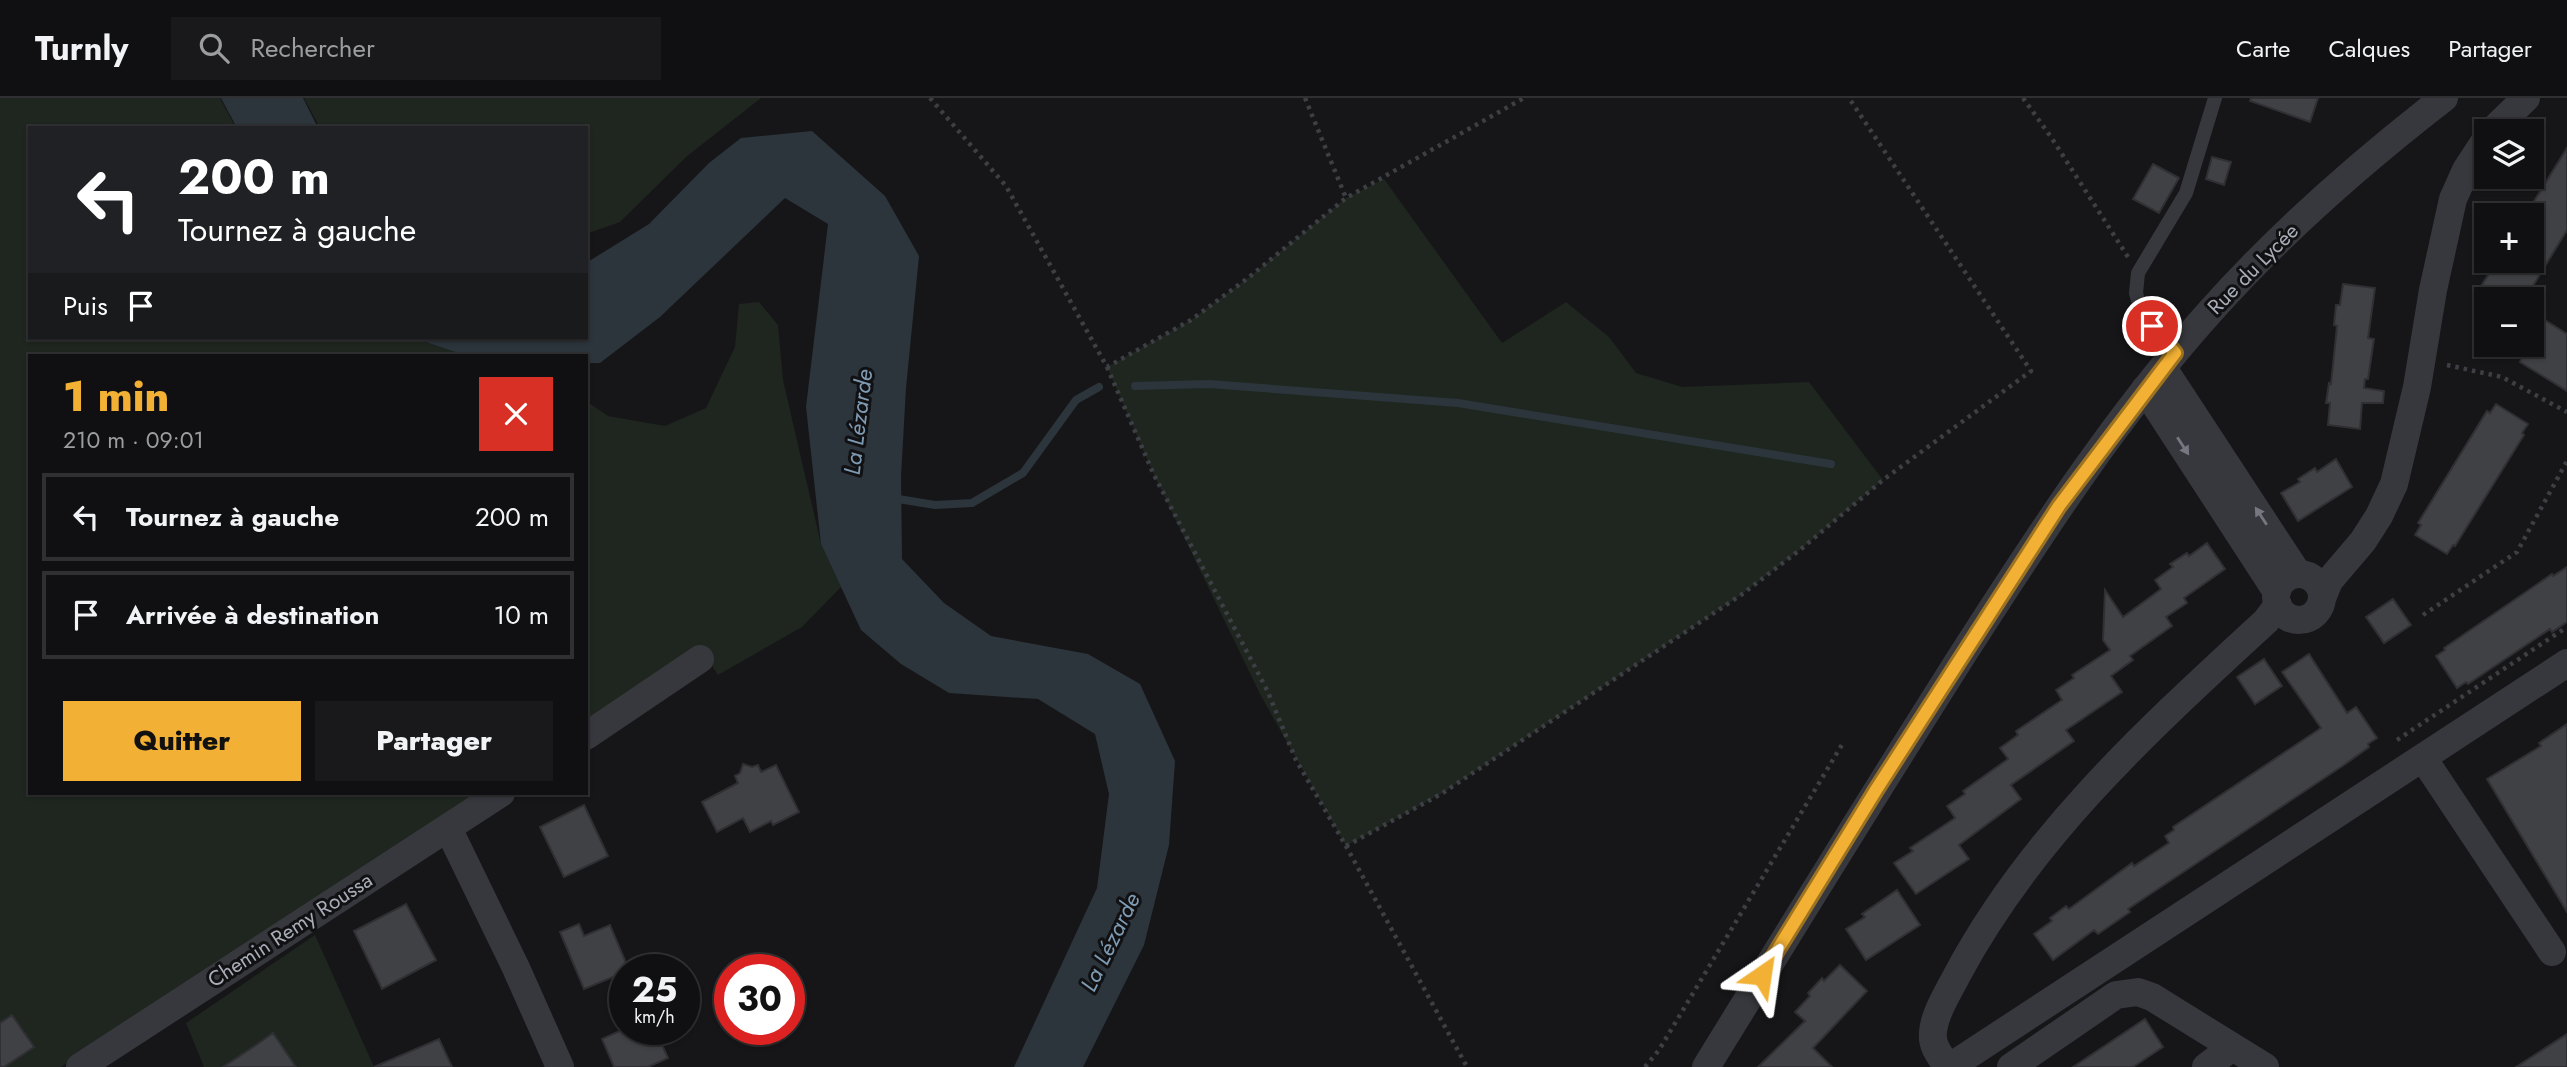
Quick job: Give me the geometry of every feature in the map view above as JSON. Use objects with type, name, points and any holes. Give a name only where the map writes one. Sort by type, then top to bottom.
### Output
[{"type":"street","name":"Rue du Lycée","points":[[1706,1067],[1876,790],[2059,506],[2145,390],[2208,313],[2281,238],[2444,98]]},
{"type":"street","points":[[2502,119],[2526,98]]},
{"type":"street","points":[[2474,158],[2454,200],[2444,236],[2417,387],[2394,484],[2379,516],[2329,581],[2295,593],[2118,760],[2057,829],[1968,954],[1935,1023],[1933,1040],[1938,1053],[1949,1067],[2423,758],[2562,674]]},
{"type":"street","points":[[2169,360],[2295,593]]},
{"type":"street","points":[[2145,390],[2295,593]]},
{"type":"street","points":[[588,735],[700,659]]},
{"type":"street","points":[[2423,758],[2552,952]]},
{"type":"street","name":"Chemin Remy Roussa","points":[[80,1067],[498,795]]},
{"type":"street","points":[[449,828],[560,1067]]},
{"type":"street","points":[[2011,1067],[2116,995],[2138,992],[2152,997],[2265,1067]]},
{"type":"street","points":[[2206,1067],[2231,1048]]},
{"type":"lane","points":[[2169,360],[2141,312],[2136,293],[2138,273],[2186,193],[2216,98]]},
{"type":"path","points":[[930,98],[1006,186],[1107,367],[1154,475],[1267,690],[1296,760],[1467,1067]]},
{"type":"path","points":[[1305,98],[1346,198]]},
{"type":"path","points":[[1107,367],[1191,320],[1248,278],[1346,198],[1524,98]]},
{"type":"path","points":[[1346,846],[1441,794],[1741,595],[1883,480],[2031,372],[1849,98]]},
{"type":"path","points":[[2023,98],[2138,273]]},
{"type":"path","points":[[2421,360],[2502,377],[2567,412]]},
{"type":"path","points":[[2423,615],[2517,552],[2567,461]]},
{"type":"path","points":[[1645,1067],[1659,1050],[1843,743]]},
{"type":"shaded area","points":[[0,98],[220,98],[235,126],[28,126],[28,340],[420,340],[461,354],[28,354],[28,795],[477,795],[61,1067],[0,1067]]},
{"type":"shaded area","points":[[304,98],[761,98],[686,157],[620,222],[588,233],[588,126],[319,126]]},
{"type":"shaded area","points":[[1384,179],[1502,343],[1566,302],[1609,337],[1636,373],[1682,387],[1809,382],[1883,480],[1741,595],[1441,794],[1346,846],[1261,696],[1154,475],[1107,367],[1191,320],[1248,278],[1346,198]]},
{"type":"shaded area","points":[[759,302],[778,325],[783,380],[821,544],[841,587],[802,627],[718,675],[701,649],[588,723],[588,402],[608,416],[665,426],[706,408],[735,347],[739,304]]},
{"type":"shaded area","points":[[315,935],[374,1067],[204,1067],[186,1023]]},
{"type":"water","points":[[221,98],[303,98],[317,126],[236,126]]},
{"type":"water","name":"La Lézarde","points":[[812,131],[885,196],[919,256],[906,388],[901,476],[902,559],[944,603],[991,636],[1088,654],[1140,684],[1175,761],[1169,845],[1144,945],[1083,1067],[1014,1067],[1097,888],[1109,794],[1095,734],[1038,699],[949,693],[901,664],[861,630],[821,544],[806,407],[828,224],[785,198],[660,317],[600,363],[588,363],[588,354],[461,354],[420,340],[588,340],[588,262],[649,224],[709,163],[741,138]]},
{"type":"building","points":[[2251,98],[2318,98],[2310,122],[2250,101]]},
{"type":"building","points":[[2567,148],[2567,230],[2544,268],[2544,203],[2533,203]]},
{"type":"building","points":[[2212,157],[2231,162],[2224,185],[2206,179]]},
{"type":"building","points":[[2153,164],[2179,178],[2159,213],[2133,199]]},
{"type":"building","points":[[2489,273],[2541,273],[2532,287],[2481,287]]},
{"type":"building","points":[[2343,284],[2375,288],[2368,338],[2374,339],[2368,379],[2365,379],[2364,388],[2384,391],[2383,403],[2362,403],[2360,429],[2328,425],[2330,403],[2326,403],[2329,383],[2331,384],[2337,326],[2334,325],[2336,305],[2340,305]]},
{"type":"building","points":[[2544,320],[2567,334],[2567,391],[2520,362],[2518,357],[2544,357]]},
{"type":"building","points":[[2496,404],[2528,424],[2522,433],[2524,435],[2455,546],[2453,545],[2447,554],[2415,535],[2421,525],[2418,523],[2487,411],[2490,413]]},
{"type":"building","points":[[2336,459],[2352,487],[2298,521],[2281,493],[2300,482],[2298,479],[2315,468],[2317,472]]},
{"type":"building","points":[[2207,543],[2225,569],[2184,598],[2187,603],[2166,617],[2172,626],[2130,656],[2133,660],[2111,676],[2122,692],[2066,730],[2074,741],[2011,785],[2021,799],[1959,845],[1969,859],[1916,894],[1894,863],[1913,851],[1910,848],[1955,818],[1947,806],[1965,794],[1963,791],[2008,759],[2000,748],[2018,735],[2016,731],[2062,700],[2056,690],[2074,678],[2072,675],[2110,650],[2103,640],[2105,590],[2123,617],[2161,589],[2155,580],[2173,567],[2170,564],[2187,553],[2189,556]]},
{"type":"building","points":[[2567,567],[2567,622],[2552,632],[2550,629],[2468,684],[2466,682],[2457,688],[2436,656],[2552,574],[2553,576]]},
{"type":"building","points":[[2393,599],[2411,625],[2384,643],[2366,617]]},
{"type":"building","points":[[2309,654],[2347,713],[2356,707],[2377,738],[2344,765],[2128,909],[2130,912],[2098,934],[2094,930],[2053,960],[2034,934],[2052,921],[2050,918],[2066,906],[2069,909],[2132,863],[2134,866],[2169,843],[2165,836],[2174,830],[2173,827],[2321,728],[2282,672]]},
{"type":"building","points":[[2264,659],[2282,686],[2255,704],[2237,677]]},
{"type":"building","points":[[2567,724],[2567,912],[2487,779],[2541,746],[2539,743]]},
{"type":"building","points":[[743,764],[752,767],[758,765],[761,772],[776,765],[799,812],[773,825],[771,821],[750,832],[743,818],[717,832],[702,802],[738,783],[735,776],[740,773]]},
{"type":"building","points":[[584,805],[608,856],[564,877],[540,827]]},
{"type":"building","points":[[1897,890],[1920,925],[1866,960],[1846,929],[1865,917],[1862,914]]},
{"type":"building","points":[[406,904],[436,960],[382,989],[354,931]]},
{"type":"building","points":[[579,924],[584,936],[610,925],[622,954],[609,954],[609,979],[584,989],[560,932]]},
{"type":"building","points":[[1840,965],[1867,991],[1813,1048],[1832,1067],[1758,1067],[1805,1021],[1795,1012],[1822,978],[1824,981]]},
{"type":"building","points":[[12,1015],[34,1047],[0,1067],[0,1023]]},
{"type":"building","points":[[2145,1019],[2163,1047],[2133,1067],[2073,1067]]},
{"type":"building","points":[[273,1033],[296,1067],[223,1067],[256,1045]]},
{"type":"building","points":[[2567,1034],[2567,1067],[2516,1067]]},
{"type":"building","points":[[609,1036],[609,1045],[662,1045],[668,1058],[648,1067],[614,1067],[602,1039]]},
{"type":"building","points":[[439,1039],[452,1067],[374,1067]]},
{"type":"waterway","points":[[1135,386],[1209,384],[1458,403],[1831,464]]},
{"type":"waterway","points":[[892,498],[935,505],[972,503],[1023,473],[1076,400],[1099,387]]},
{"type":"route","points":[[1762,975],[1876,790],[2059,506],[2175,353],[2152,326]]}]
